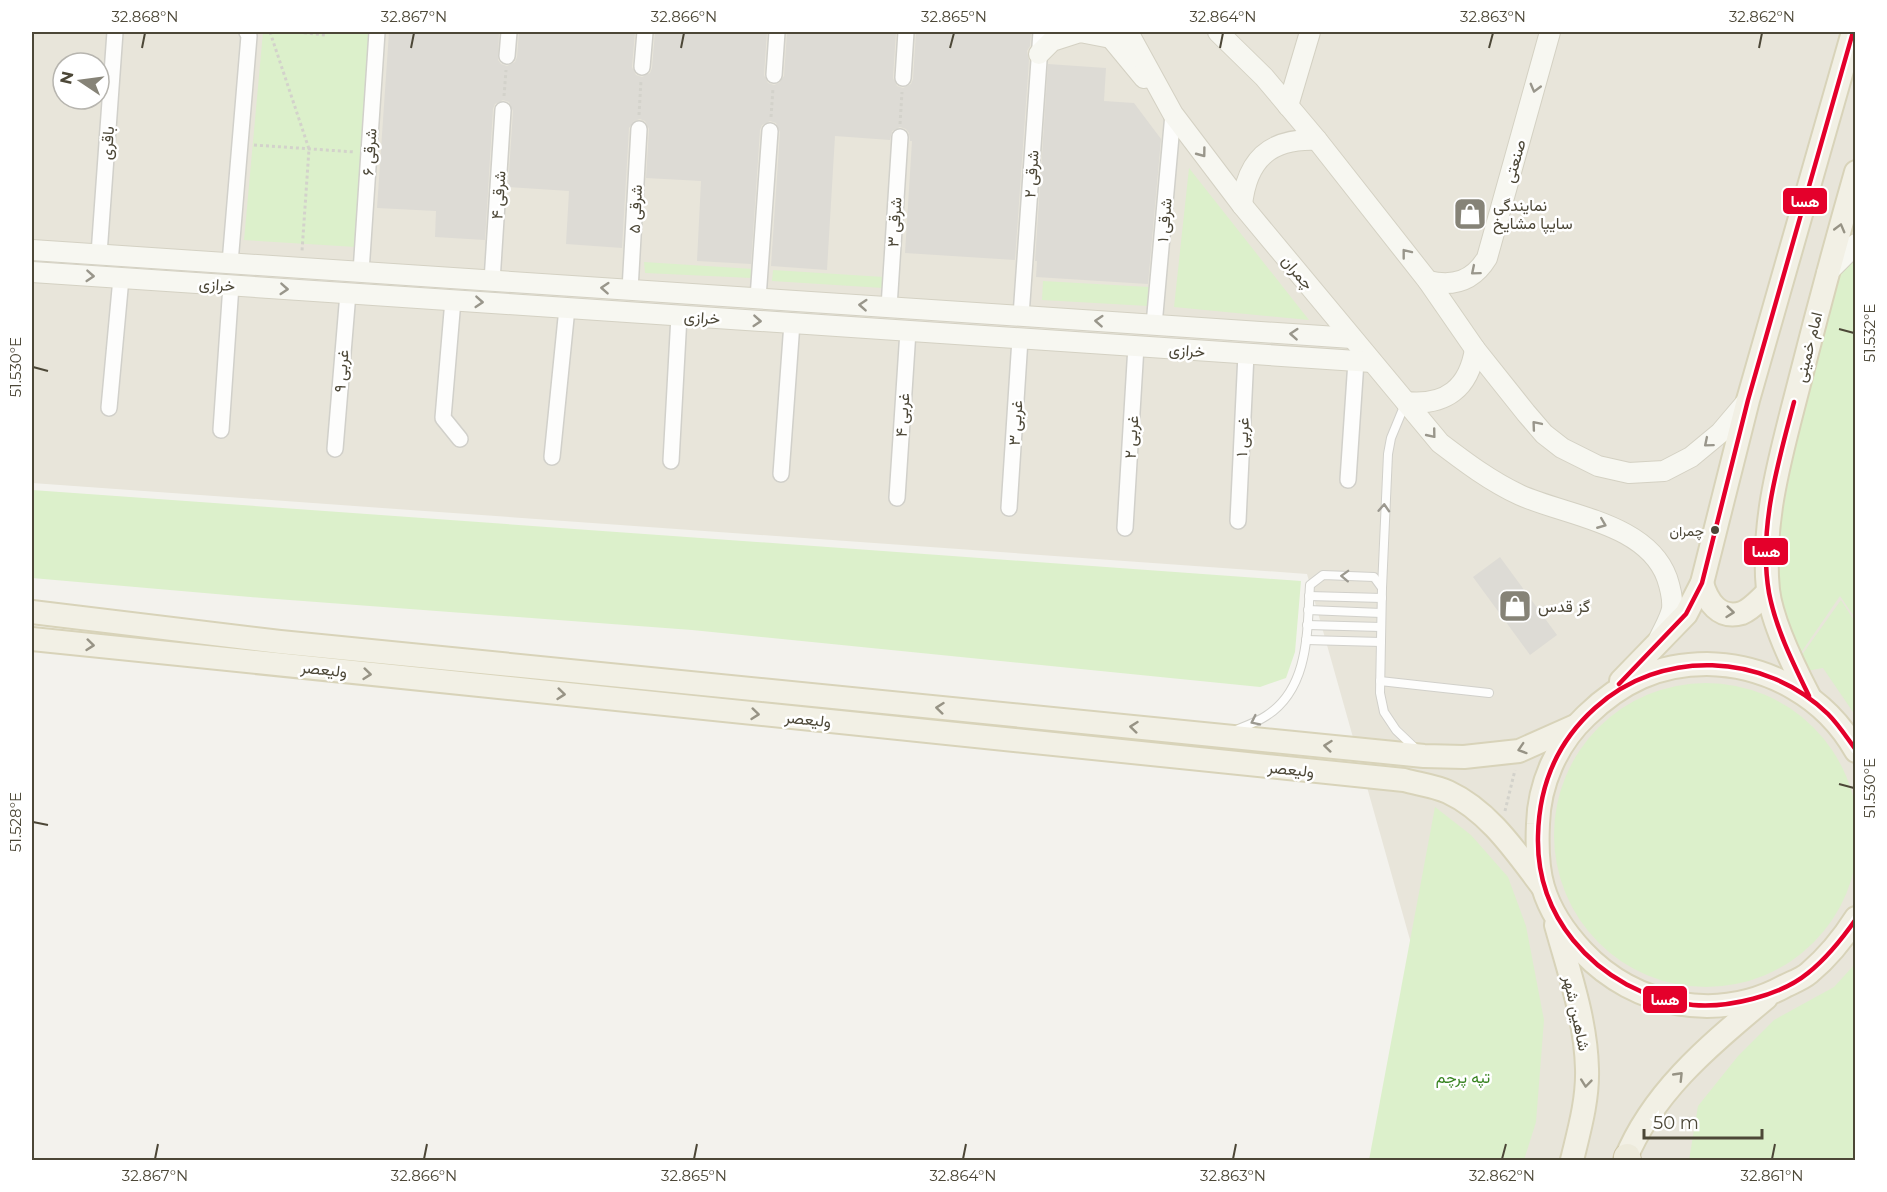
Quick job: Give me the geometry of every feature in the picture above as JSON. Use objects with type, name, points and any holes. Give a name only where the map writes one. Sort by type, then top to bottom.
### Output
[{"type":"main road","points":[[1575,726],[1686,614],[1702,583],[1749,400],[1853,32]]},
{"type":"main road","name":"امام خمینی","points":[[1809,696],[1780,633],[1768,592],[1766,551],[1770,510],[1781,454],[1827,273],[1856,172]]},
{"type":"main road","points":[[1702,583],[1706,597],[1715,609],[1734,614],[1742,613],[1752,607],[1768,592]]},
{"type":"main road","name":"ولیعصر","points":[[32,612],[280,642],[1424,756],[1464,757],[1519,751],[1575,726]]},
{"type":"main road","name":"ولیعصر","points":[[32,639],[1404,780],[1449,792],[1472,807],[1500,833],[1546,895]]},
{"type":"main road","points":[[1608,695],[1646,675],[1687,664],[1730,664],[1771,675],[1809,696],[1853,743]]},
{"type":"main road","name":"شاهین شهر","points":[[1572,1161],[1583,1113],[1587,1071],[1585,1034],[1546,895],[1537,852],[1538,807],[1551,764],[1575,726]]},
{"type":"main road","points":[[1546,895],[1568,935],[1599,968],[1636,992],[1679,1005],[1724,1006],[1768,996]]},
{"type":"main road","points":[[1627,1159],[1656,1103],[1677,1077],[1768,996],[1807,975],[1848,940],[1856,918]]},
{"type":"street","name":"باقری","points":[[99,254],[116,32]]},
{"type":"street","points":[[230,263],[249,36],[247,32]]},
{"type":"street","name":"۶ شرقی","points":[[361,272],[377,32]]},
{"type":"street","points":[[507,56],[509,32]]},
{"type":"street","points":[[642,67],[645,32]]},
{"type":"street","points":[[774,75],[777,32]]},
{"type":"street","points":[[903,78],[906,32]]},
{"type":"street","name":"۲ شرقی","points":[[1021,316],[1041,32]]},
{"type":"street","points":[[1039,54],[1052,41],[1080,32],[1115,34]]},
{"type":"street","points":[[1218,32],[1264,77]]},
{"type":"street","points":[[1233,32],[1264,77],[1317,140],[1428,281],[1475,349],[1544,434],[1562,447],[1598,466],[1629,473],[1664,471],[1691,457],[1720,433],[1749,400]]},
{"type":"street","points":[[1288,106],[1310,32]]},
{"type":"street","name":"صنعتی","points":[[1428,281],[1444,284],[1472,276],[1487,258],[1550,32]]},
{"type":"street","name":"چمران","points":[[1115,34],[1242,205],[1352,338],[1364,362],[1406,402],[1440,443],[1479,473],[1521,495],[1630,536],[1652,552],[1663,568],[1671,589],[1672,610],[1658,643]]},
{"type":"street","name":"۴ شرقی","points":[[492,280],[504,110]]},
{"type":"street","name":"۱ شرقی","points":[[1154,325],[1173,114]]},
{"type":"street","name":"۵ شرقی","points":[[630,290],[639,129]]},
{"type":"street","points":[[758,298],[770,131]]},
{"type":"street","name":"۳ شرقی","points":[[889,307],[900,137]]},
{"type":"street","points":[[1242,205],[1244,186],[1251,168],[1264,154],[1280,144],[1298,139],[1317,140]]},
{"type":"street","points":[[1827,273],[1856,244]]},
{"type":"street","name":"خرازی","points":[[32,249],[1352,338]]},
{"type":"street","name":"خرازی","points":[[32,272],[1364,362]]},
{"type":"street","points":[[427,299],[429,276]]},
{"type":"street","points":[[109,408],[121,278]]},
{"type":"street","points":[[221,430],[231,285]]},
{"type":"street","name":"۹ غربی","points":[[335,449],[348,293]]},
{"type":"street","points":[[672,461],[685,316],[692,294]]},
{"type":"street","points":[[453,300],[443,418],[460,439]]},
{"type":"street","points":[[552,457],[567,308]]},
{"type":"street","points":[[781,474],[792,323]]},
{"type":"street","name":"۴ غربی","points":[[897,498],[908,331]]},
{"type":"street","name":"۳ غربی","points":[[1009,508],[1020,339]]},
{"type":"street","name":"۲ غربی","points":[[1125,528],[1136,346]]},
{"type":"street","points":[[1406,402],[1431,402],[1454,392],[1465,380],[1473,365],[1475,349]]},
{"type":"street","name":"۱ غربی","points":[[1238,521],[1246,354]]},
{"type":"street","points":[[1348,480],[1364,362]]},
{"type":"lane","points":[[1406,402],[1391,438],[1388,454],[1380,693],[1384,712],[1396,730],[1424,756]]},
{"type":"lane","points":[[1225,736],[1268,715],[1286,697],[1299,677],[1306,640],[1310,585],[1323,575],[1374,577],[1382,588]]},
{"type":"lane","points":[[1309,596],[1382,598]]},
{"type":"lane","points":[[1308,610],[1381,613]]},
{"type":"lane","points":[[1307,625],[1381,627]]},
{"type":"lane","points":[[1306,640],[1381,642]]},
{"type":"lane","points":[[1380,681],[1489,693]]},
{"type":"path","points":[[270,32],[309,149],[301,268]]},
{"type":"path","points":[[298,32],[325,35]]},
{"type":"path","points":[[504,110],[507,56]]},
{"type":"path","points":[[639,129],[642,67]]},
{"type":"path","points":[[770,131],[774,75]]},
{"type":"path","points":[[900,137],[903,78]]},
{"type":"path","points":[[240,144],[369,153]]},
{"type":"path","points":[[1500,833],[1519,751]]},
{"type":"shaded area","points":[[32,32],[1855,32],[1855,1160],[1472,1160],[1307,574],[32,483]]},
{"type":"green space","points":[[263,32],[370,32],[356,247],[244,240]]},
{"type":"green space","points":[[1189,168],[1309,320],[1174,307]]},
{"type":"green space","points":[[1855,261],[1855,618],[1840,596],[1798,657],[1778,606],[1774,541],[1783,511],[1799,425],[1838,273]]},
{"type":"green space","points":[[644,262],[753,269],[752,278],[645,273]]},
{"type":"green space","points":[[773,270],[884,277],[883,288],[772,281]]},
{"type":"green space","points":[[1043,281],[1149,287],[1148,306],[1042,300]]},
{"type":"green space","points":[[32,490],[1301,581],[1295,652],[1286,678],[1260,687],[692,630],[32,578]]},
{"type":"green space","points":[[1841,600],[1855,622],[1855,715],[1823,668],[1801,672],[1799,659]]},
{"type":"green space","points":[[1706,683],[1736,686],[1764,695],[1790,709],[1813,728],[1832,751],[1846,777],[1855,805],[1858,835],[1855,865],[1846,893],[1832,919],[1813,942],[1790,961],[1764,975],[1736,984],[1706,987],[1676,984],[1648,975],[1622,961],[1599,942],[1580,919],[1566,893],[1557,865],[1554,835],[1557,805],[1566,777],[1580,751],[1599,728],[1622,709],[1648,695],[1676,686]]},
{"type":"green space","name":"تپه پرچم","points":[[1435,807],[1471,835],[1508,877],[1526,926],[1544,1020],[1536,1122],[1524,1160],[1369,1160]]},
{"type":"green space","points":[[1855,964],[1855,1160],[1689,1160],[1698,1106],[1738,1056],[1774,1020],[1834,987]]},
{"type":"building","points":[[389,32],[499,32],[498,60],[507,66],[515,62],[517,57],[519,32],[635,32],[632,67],[636,75],[642,77],[650,73],[652,68],[655,32],[767,32],[764,75],[768,83],[774,85],[779,83],[784,76],[787,32],[896,32],[893,78],[897,86],[903,88],[911,84],[913,79],[916,32],[1031,32],[1030,46],[1027,51],[1029,60],[1015,260],[905,253],[912,141],[906,129],[900,127],[892,131],[890,140],[835,136],[827,270],[771,266],[780,132],[776,123],[770,121],[762,125],[760,130],[751,264],[697,261],[701,181],[646,178],[649,129],[645,121],[640,119],[634,121],[629,128],[622,248],[566,244],[569,191],[508,187],[513,111],[509,102],[503,100],[495,104],[493,109],[485,240],[435,237],[436,211],[377,208]]},
{"type":"building","points":[[1048,64],[1106,68],[1104,101],[1134,103],[1161,139],[1148,284],[1036,277],[1037,261],[1035,261]]},
{"type":"building","name":"گز قدس","points":[[1500,557],[1557,635],[1530,655],[1473,577]]},
{"type":"transit line","name":"هسا","points":[[1619,684],[1686,614],[1702,583],[1748,400],[1853,32]]},
{"type":"transit line","name":"هسا","points":[[1794,402],[1771,496],[1766,569],[1776,620],[1809,696]]},
{"type":"transit line","name":"هسا","points":[[1856,750],[1828,714],[1802,693],[1774,678],[1744,669],[1712,665],[1681,667],[1650,675],[1621,688],[1595,708],[1570,735],[1546,782],[1538,836],[1542,878],[1551,904],[1564,928],[1585,953],[1612,976],[1659,998],[1693,1005],[1707,1005],[1737,1002],[1769,994],[1796,981],[1815,967],[1834,948],[1856,919]]},
{"type":"place","name":"نمایندگی سایپا مشایخ","points":[[1470,214]]},
{"type":"place","name":"چمران","points":[[1715,530]]},
{"type":"place","name":"گز قدس","points":[[1515,606]]}]
